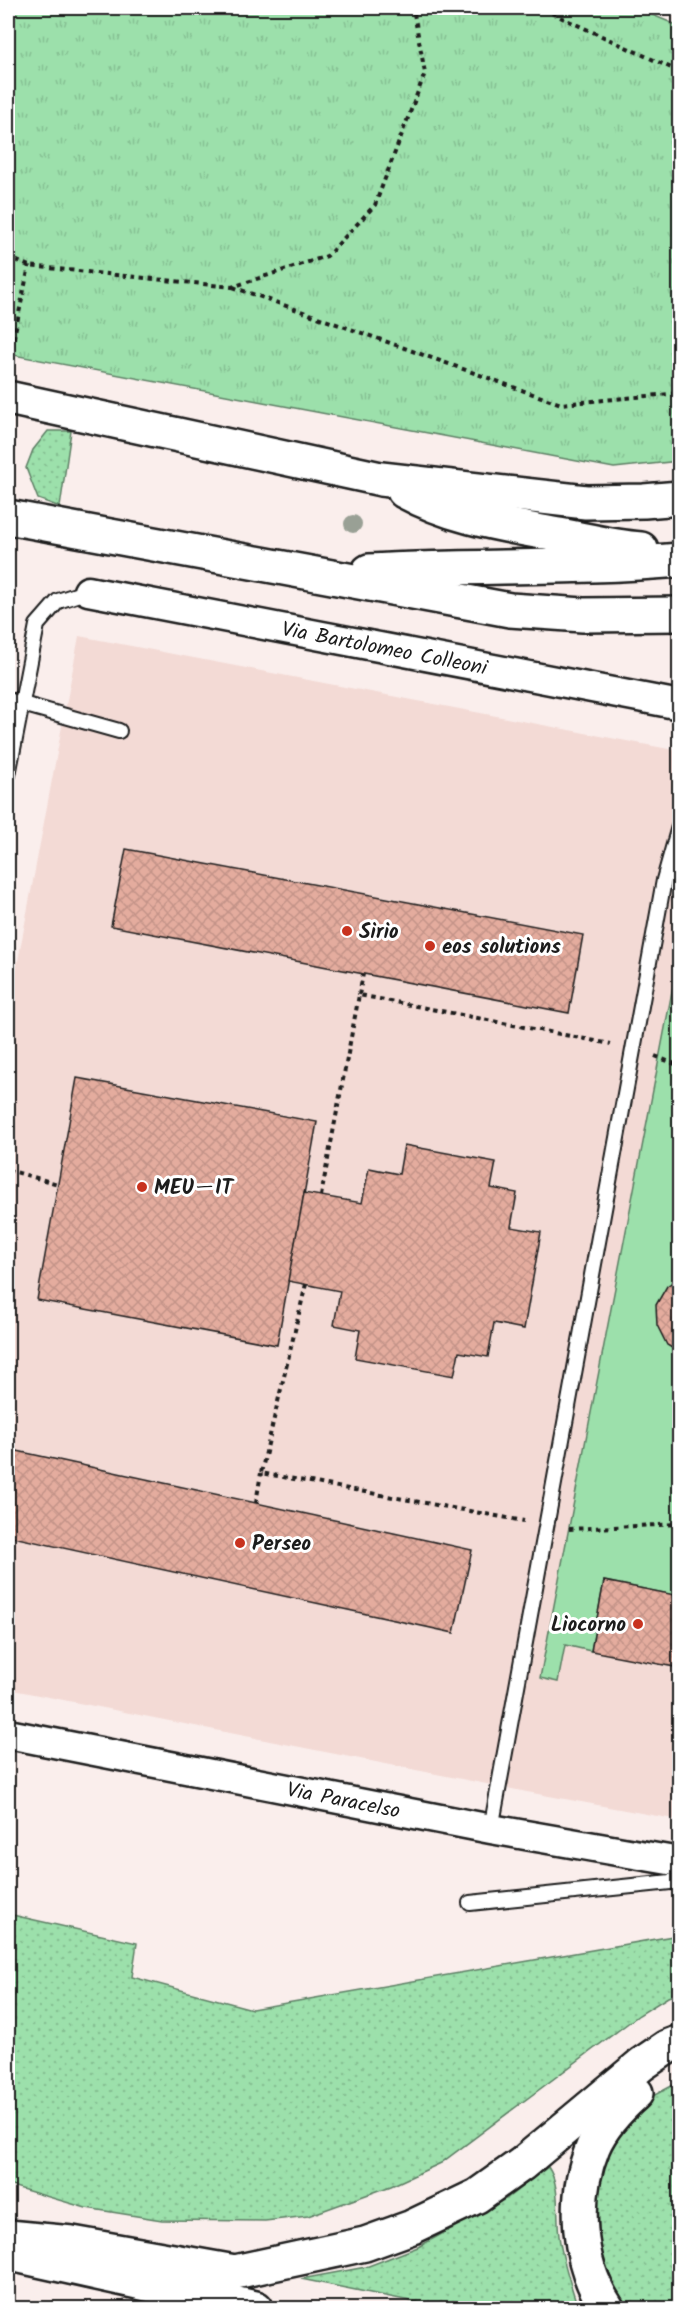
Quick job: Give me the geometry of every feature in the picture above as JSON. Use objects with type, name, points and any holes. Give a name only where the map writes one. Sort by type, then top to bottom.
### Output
[{"type":"main road","points":[[8,398],[381,479],[586,502],[680,498]]},
{"type":"main road","points":[[381,479],[420,500],[449,512],[507,527],[610,546],[680,552]]},
{"type":"main road","points":[[8,517],[510,610],[583,615],[680,614]]},
{"type":"main road","points":[[322,574],[419,568],[599,566],[680,560]]},
{"type":"main road","points":[[8,2237],[72,2243],[235,2272],[364,2244],[412,2227],[477,2196],[522,2164],[642,2064],[667,2047],[680,2042]]},
{"type":"main road","points":[[607,2308],[600,2298],[589,2270],[582,2242],[580,2210],[584,2178],[593,2147],[606,2124],[627,2100],[650,2082],[680,2064]]},
{"type":"main road","points":[[8,2253],[256,2308]]},
{"type":"street","name":"Via Bartolomeo Colleoni","points":[[88,591],[680,705]]},
{"type":"street","name":"Via Paracelso","points":[[8,1734],[491,1829],[680,1862]]},
{"type":"lane","points":[[8,775],[37,625],[58,602],[88,591]]},
{"type":"lane","points":[[8,700],[119,731]]},
{"type":"lane","points":[[491,1829],[664,880],[680,824]]},
{"type":"lane","points":[[470,1903],[680,1881]]},
{"type":"path","points":[[232,287],[327,256],[375,205],[425,73],[412,8]]},
{"type":"path","points":[[545,8],[547,11],[680,72]]},
{"type":"path","points":[[8,257],[28,266],[232,287],[561,404],[680,393]]},
{"type":"path","points":[[8,369],[28,266]]},
{"type":"path","points":[[321,1196],[363,974]]},
{"type":"path","points":[[359,995],[633,1048],[680,1066]]},
{"type":"path","points":[[8,1170],[58,1184]]},
{"type":"path","points":[[255,1503],[306,1284]]},
{"type":"path","points":[[261,1473],[567,1529],[680,1524]]},
{"type":"shaded area","points":[[79,636],[679,751],[679,1820],[8,1689],[8,1014]]},
{"type":"green space","points":[[8,8],[636,8],[679,26],[679,461],[614,468],[8,354]]},
{"type":"green space","points":[[48,431],[71,431],[60,507],[38,499],[26,468],[33,450]]},
{"type":"green space","points":[[679,955],[679,1596],[604,1581],[591,1651],[565,1645],[558,1682],[540,1678]]},
{"type":"green space","points":[[8,1914],[137,1943],[132,1977],[252,2009],[679,1935],[679,1993],[639,2015],[441,2163],[391,2186],[308,2216],[265,2221],[162,2220],[86,2208],[8,2185]]},
{"type":"green space","points":[[679,2082],[679,2308],[630,2308],[619,2297],[606,2269],[599,2238],[598,2189],[608,2147],[647,2099]]},
{"type":"green space","points":[[548,2167],[555,2183],[562,2254],[578,2308],[445,2308],[301,2279],[366,2267],[418,2247],[507,2198]]},
{"type":"building","name":"Sirio","points":[[126,849],[583,935],[569,1013],[111,926]]},
{"type":"building","points":[[77,1078],[317,1122],[277,1345],[37,1300]]},
{"type":"building","points":[[404,1145],[496,1162],[491,1188],[517,1193],[511,1227],[541,1232],[524,1329],[494,1323],[488,1357],[459,1352],[454,1376],[355,1358],[360,1330],[334,1325],[340,1291],[288,1281],[304,1193],[362,1203],[369,1168],[399,1174]]},
{"type":"building","points":[[680,1277],[680,1353],[667,1345],[657,1325],[656,1305],[667,1286]]},
{"type":"building","name":"Perseo","points":[[8,1449],[472,1550],[454,1633],[8,1536]]},
{"type":"building","name":"Liocorno","points":[[604,1581],[680,1596],[680,1668],[591,1651]]},
{"type":"place","name":"Sirio","points":[[347,931]]},
{"type":"place","name":"eos solutions","points":[[430,946]]},
{"type":"place","name":"MEUーIT","points":[[142,1187]]},
{"type":"place","name":"Perseo","points":[[240,1543]]},
{"type":"place","name":"Liocorno","points":[[638,1624]]}]
